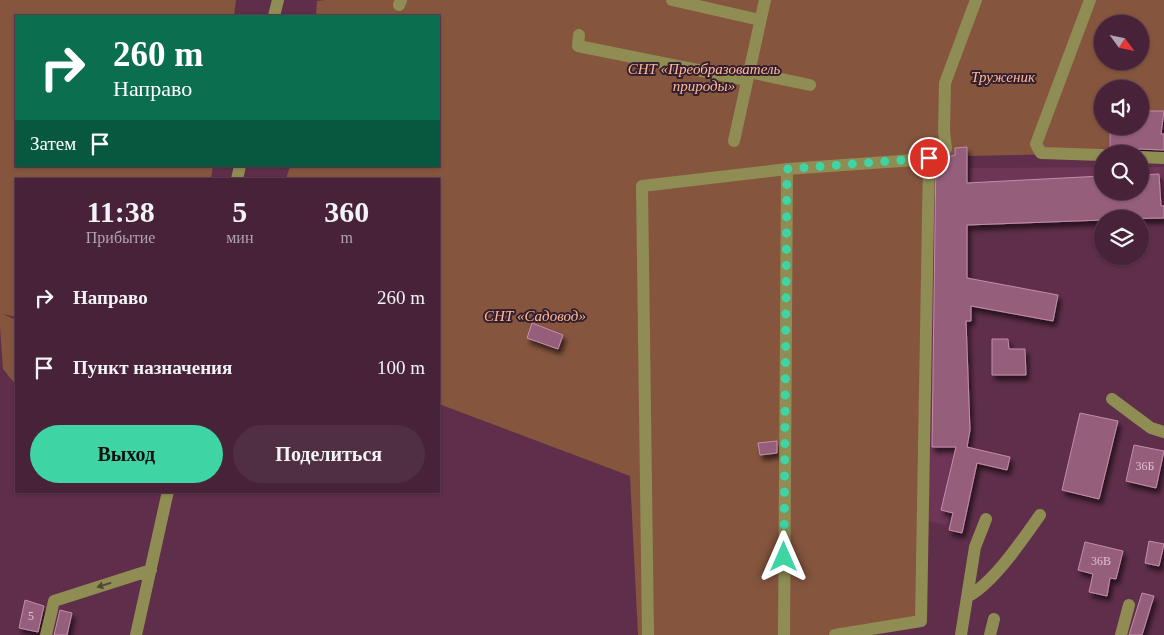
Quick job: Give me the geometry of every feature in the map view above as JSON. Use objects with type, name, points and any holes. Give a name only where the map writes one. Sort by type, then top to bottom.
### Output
[{"type":"street","points":[[274,15],[278,0]]},
{"type":"street","points":[[672,0],[760,20]]},
{"type":"street","points":[[734,141],[765,0]]},
{"type":"street","points":[[946,150],[944,131],[945,83],[976,0]]},
{"type":"street","points":[[1090,0],[1036,144],[1041,153],[1094,155]]},
{"type":"street","points":[[579,35],[578,46],[810,85]]},
{"type":"street","points":[[1149,157],[1164,158]]},
{"type":"street","points":[[648,635],[642,186],[787,169],[929,158],[921,621],[835,635]]},
{"type":"street","points":[[784,635],[787,169]]},
{"type":"street","points":[[1112,399],[1152,428],[1164,432]]},
{"type":"street","points":[[136,635],[168,493]]},
{"type":"street","points":[[967,597],[976,592],[1012,553],[1040,515]]},
{"type":"street","points":[[961,635],[975,547],[986,519]]},
{"type":"street","points":[[46,635],[54,601],[151,570]]},
{"type":"street","points":[[1121,635],[1129,605]]},
{"type":"street","points":[[990,635],[994,619]]},
{"type":"shaded area","points":[[967,147],[970,430],[951,513],[946,525],[927,521],[930,463],[935,155],[955,148]]},
{"type":"shaded area","points":[[1094,167],[1094,200],[1149,200],[1149,167],[1164,167],[1164,220],[1149,221],[1149,210],[1094,210],[1094,222],[970,226],[969,168]]},
{"type":"green space","points":[[0,0],[236,0],[234,15],[15,15],[15,167],[213,167],[211,178],[15,178],[15,317],[3,314],[15,320],[15,384],[3,369],[0,327]]},
{"type":"green space","points":[[325,0],[1164,0],[1164,111],[1149,111],[1149,80],[1094,80],[1094,135],[1110,135],[1109,145],[1094,145],[1094,153],[968,156],[967,147],[955,148],[954,155],[932,153],[935,187],[921,621],[849,635],[638,635],[630,476],[440,404],[440,178],[286,178],[290,167],[440,167],[440,15],[316,15],[317,1]]},
{"type":"building","points":[[1149,111],[1164,111],[1161,134],[1164,134],[1164,150],[1149,149],[1149,145],[1110,145],[1110,135],[1149,135]]},
{"type":"building","points":[[967,147],[967,183],[1094,176],[1094,200],[1149,200],[1149,175],[1159,174],[1161,206],[1164,206],[1164,218],[1149,218],[1149,210],[1094,210],[1094,220],[967,225],[967,278],[1058,295],[1053,321],[971,306],[971,321],[966,321],[970,430],[967,447],[1010,457],[1007,470],[977,463],[962,533],[949,530],[953,513],[941,510],[956,447],[932,447],[936,155],[946,157],[955,155],[955,148]]},
{"type":"building","points":[[532,323],[563,335],[558,349],[527,338]]},
{"type":"building","points":[[992,339],[1008,339],[1009,349],[1025,349],[1026,375],[992,375]]},
{"type":"building","points":[[1080,413],[1118,421],[1099,499],[1062,490]]},
{"type":"building","points":[[777,441],[777,453],[760,455],[758,443]]},
{"type":"building","points":[[1134,445],[1164,451],[1156,488],[1126,481]]},
{"type":"building","points":[[1149,541],[1164,544],[1159,566],[1145,563]]},
{"type":"building","points":[[1085,542],[1123,551],[1116,579],[1110,578],[1107,596],[1089,592],[1093,574],[1078,570]]},
{"type":"building","points":[[1142,593],[1154,596],[1142,635],[1129,635]]},
{"type":"building","points":[[25,600],[44,606],[38,632],[19,628]]},
{"type":"building","points":[[60,610],[72,613],[67,635],[54,635]]},
{"type":"route","points":[[784,557],[787,169],[929,158]]},
{"type":"park label","name":"Труженик","points":[[1003,77]]},
{"type":"park label","name":"СНТ «Преобразователь природы»","points":[[704,78]]},
{"type":"park label","name":"СНТ «Садовод»","points":[[535,316]]}]
